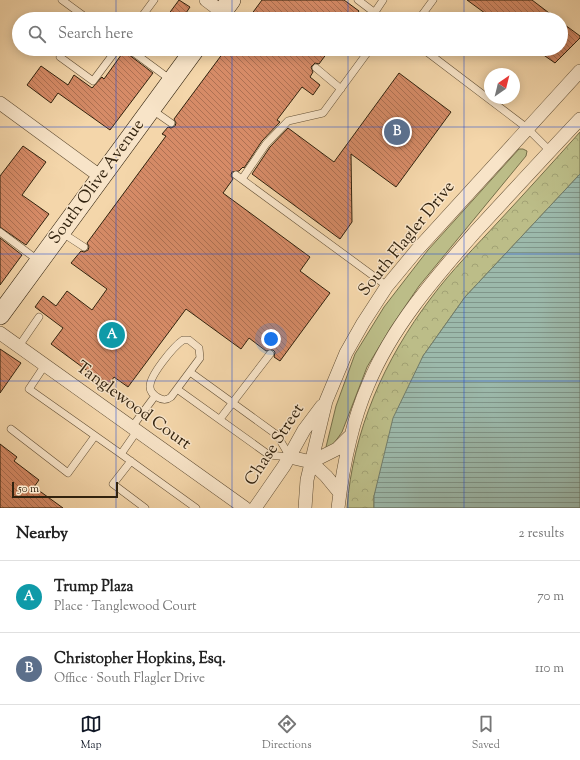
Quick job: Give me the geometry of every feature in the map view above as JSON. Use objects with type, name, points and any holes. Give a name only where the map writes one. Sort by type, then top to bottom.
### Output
[{"type":"street","points":[[206,0],[226,12]]},
{"type":"street","name":"South Olive Avenue","points":[[0,315],[190,56]]},
{"type":"street","name":"South Flagler Drive","points":[[305,508],[307,480],[326,401],[346,353],[387,286],[416,251],[580,71]]},
{"type":"street","points":[[0,103],[101,177]]},
{"type":"street","points":[[338,508],[347,448],[368,385],[412,307],[438,274],[580,119]]},
{"type":"street","name":"Tanglewood Court","points":[[0,333],[245,508]]},
{"type":"street","name":"Chase Street","points":[[255,508],[290,457],[304,430],[326,401]]},
{"type":"street","points":[[311,462],[337,449],[351,436]]},
{"type":"street","points":[[290,457],[311,462],[326,476],[340,493]]},
{"type":"lane","points":[[62,0],[78,12]]},
{"type":"lane","points":[[145,12],[154,0]]},
{"type":"lane","points":[[358,0],[375,12],[383,0]]},
{"type":"lane","points":[[425,12],[433,0]]},
{"type":"lane","points":[[60,57],[93,81],[112,56]]},
{"type":"lane","points":[[139,56],[172,80]]},
{"type":"lane","points":[[365,56],[323,113],[288,121],[266,144],[239,177],[387,286]]},
{"type":"lane","points":[[432,56],[527,128],[550,151]]},
{"type":"lane","points":[[316,68],[341,89]]},
{"type":"lane","points":[[151,109],[171,123]]},
{"type":"lane","points":[[0,232],[39,261]]},
{"type":"lane","points":[[61,232],[84,247]]},
{"type":"lane","points":[[18,346],[39,317]]},
{"type":"lane","points":[[183,340],[189,340],[199,348],[200,358],[177,389],[167,400],[160,399],[155,396],[150,388],[151,379],[176,344],[183,340]]},
{"type":"lane","points":[[220,419],[270,354]]},
{"type":"lane","points":[[45,365],[29,389],[196,508]]},
{"type":"lane","points":[[190,372],[277,436],[290,457]]},
{"type":"lane","points":[[177,389],[269,455],[290,457]]},
{"type":"lane","points":[[121,454],[155,396]]},
{"type":"lane","points":[[11,429],[68,473],[95,436]]},
{"type":"lane","points":[[131,461],[113,484],[145,508]]},
{"type":"green space","points":[[580,132],[580,174],[465,297],[423,356],[374,496],[374,508],[347,508],[350,479],[364,424],[385,371],[399,346],[414,322],[447,278]]},
{"type":"green space","points":[[519,149],[527,151],[526,156],[419,286],[391,327],[367,367],[342,432],[330,449],[326,447],[336,406],[355,354],[384,307],[428,250]]},
{"type":"shaded area","points":[[580,174],[580,508],[374,508],[374,496],[393,418],[423,356],[465,297]]},
{"type":"building","points":[[179,0],[190,7],[187,12],[170,12]]},
{"type":"building","points":[[262,0],[344,0],[359,11],[358,12],[253,12]]},
{"type":"building","points":[[467,0],[532,0],[548,12],[483,12]]},
{"type":"building","points":[[568,27],[580,36],[580,38],[568,50]]},
{"type":"building","points":[[120,56],[131,56],[153,73],[110,130],[58,93],[51,103],[27,85],[41,66],[68,85],[74,75],[92,88],[102,77],[104,79]]},
{"type":"building","points":[[221,56],[325,56],[319,64],[315,63],[311,67],[313,72],[310,77],[320,85],[313,95],[302,87],[277,120],[280,122],[262,141],[244,168],[243,167],[239,171],[232,172],[231,175],[233,179],[223,193],[310,257],[300,271],[330,293],[280,361],[274,357],[275,352],[273,350],[266,351],[249,338],[241,349],[186,309],[128,387],[114,377],[108,386],[51,344],[63,328],[35,307],[43,296],[56,306],[67,291],[92,310],[107,289],[71,263],[81,251],[84,252],[88,250],[89,247],[87,243],[166,136],[162,134],[168,127],[171,128],[175,126],[176,123],[174,119]]},
{"type":"building","points":[[545,56],[562,56],[555,63]]},
{"type":"building","points":[[399,73],[451,112],[396,187],[351,154],[352,222],[340,239],[252,174],[270,147],[288,128],[334,162]]},
{"type":"building","points":[[23,146],[46,162],[22,195],[49,214],[26,245],[0,227],[0,176]]},
{"type":"building","points":[[0,238],[22,255],[0,285]]},
{"type":"building","points":[[0,349],[21,363],[0,393]]},
{"type":"building","points":[[0,444],[17,457],[14,461],[39,480],[34,487],[63,508],[0,508]]},
{"type":"place","name":"Christopher Hopkins, Esq.","points":[[397,132]]},
{"type":"place","name":"Trump Plaza","points":[[112,335]]}]
